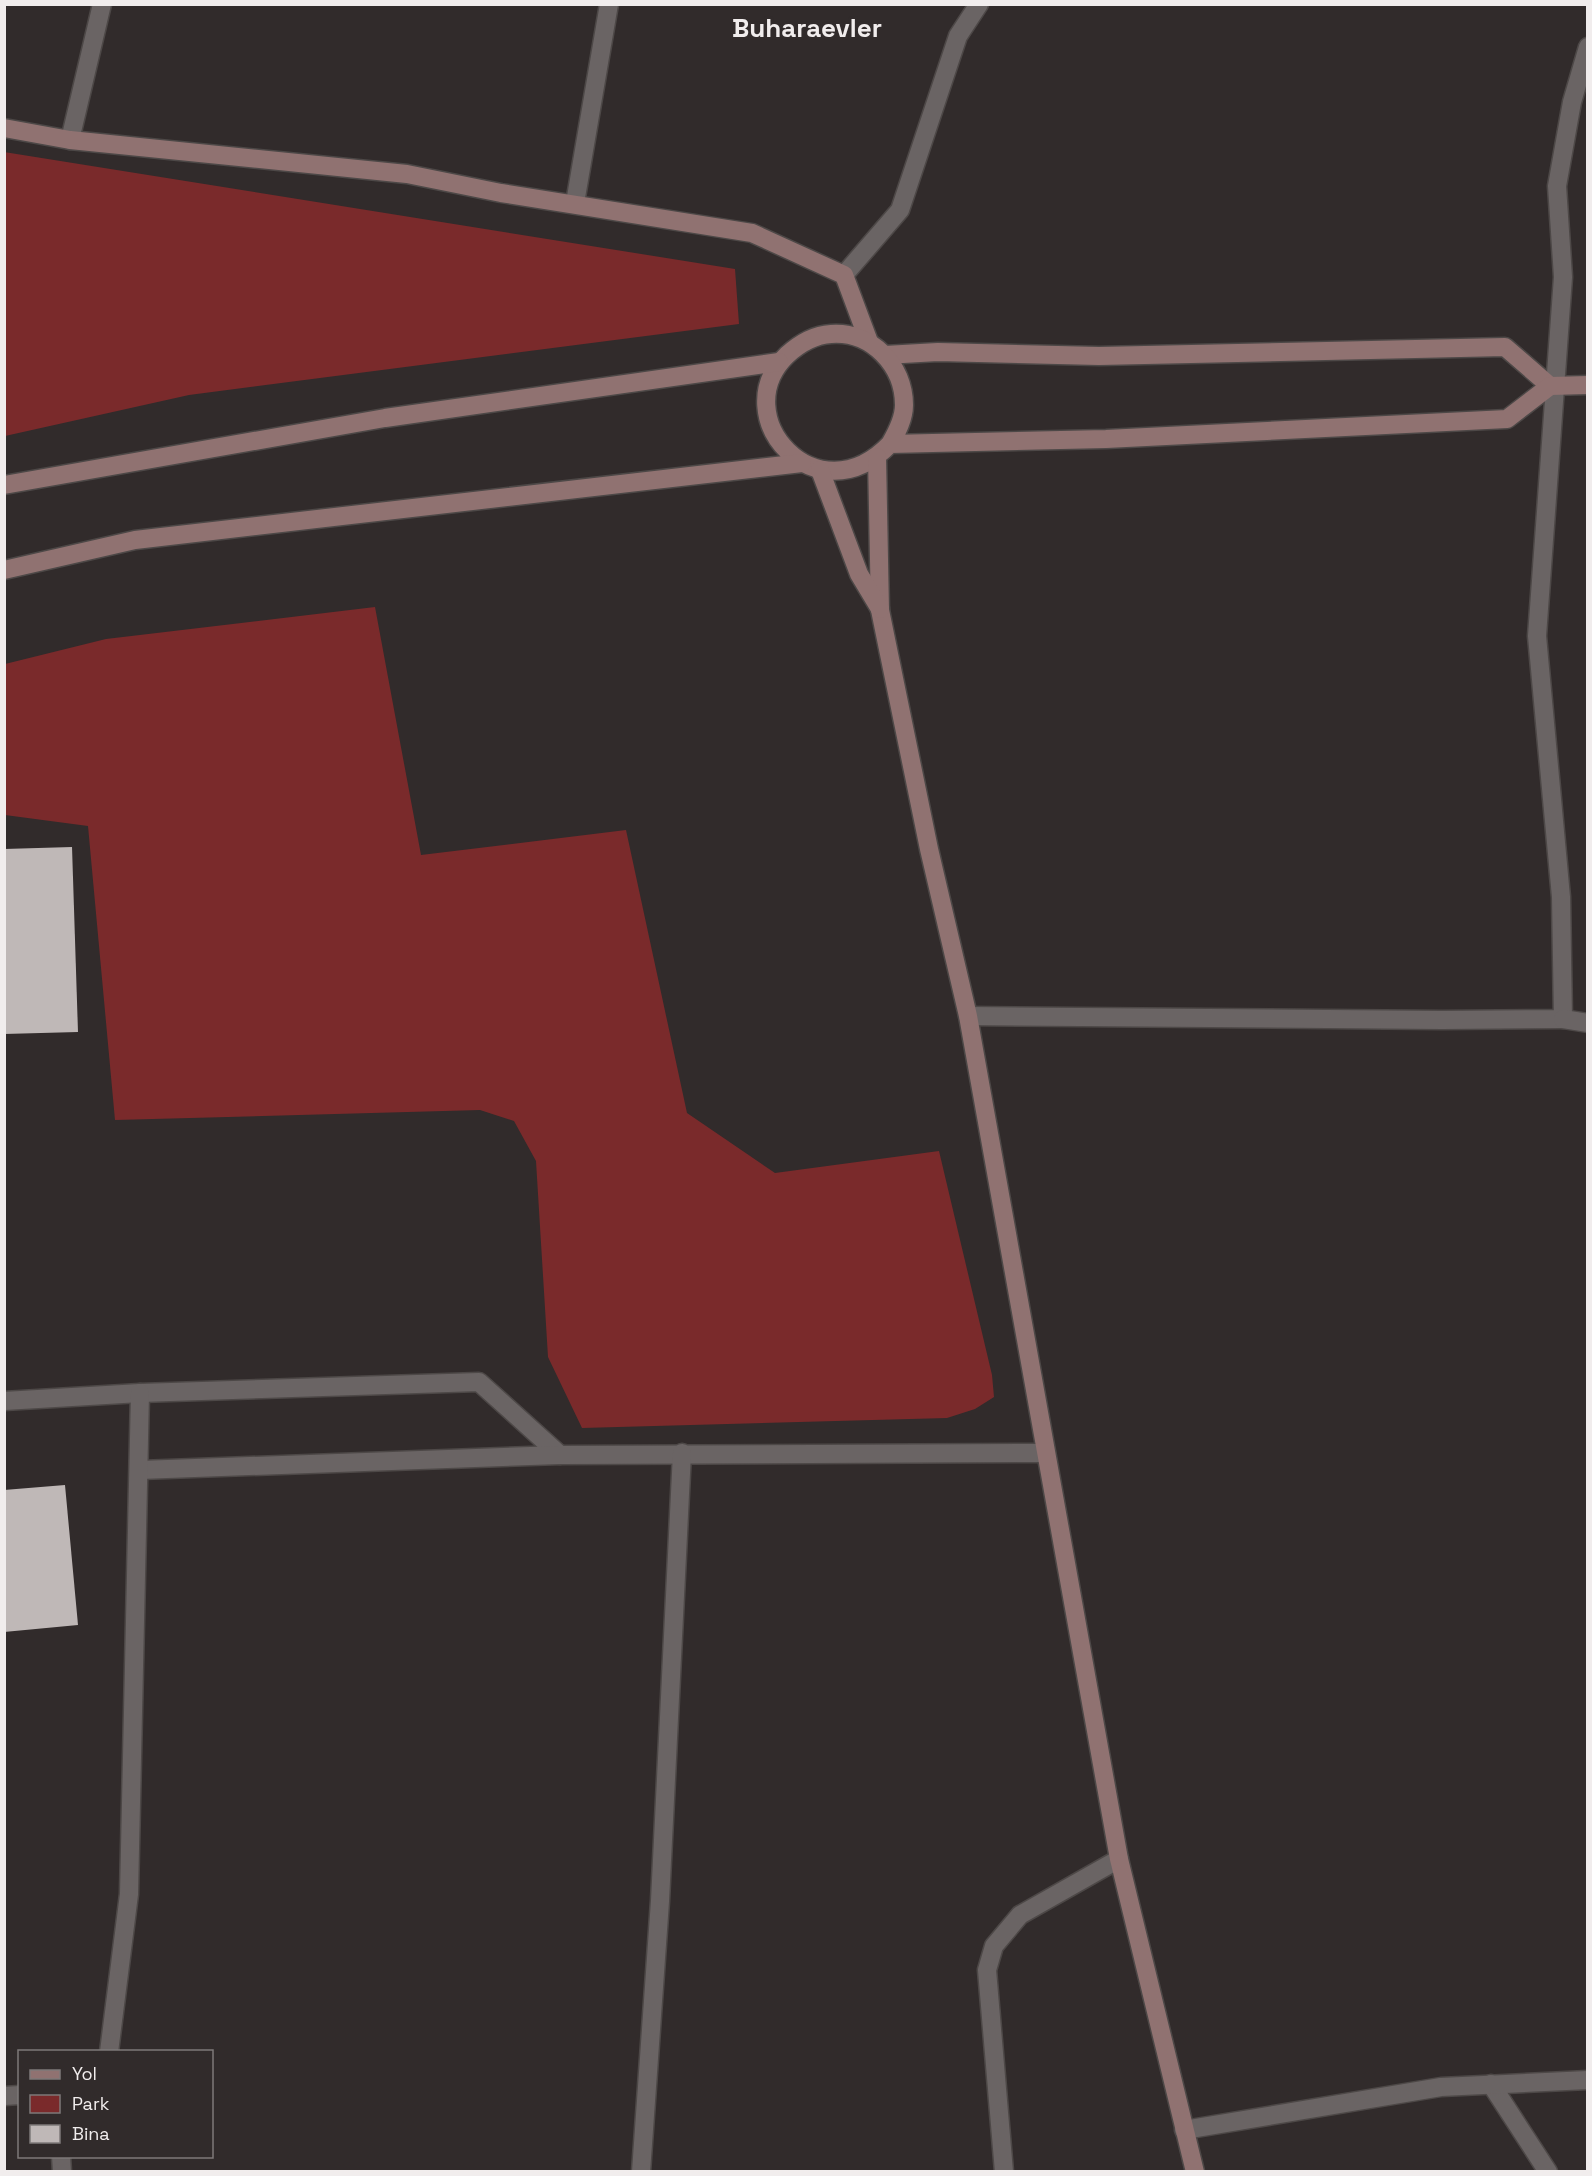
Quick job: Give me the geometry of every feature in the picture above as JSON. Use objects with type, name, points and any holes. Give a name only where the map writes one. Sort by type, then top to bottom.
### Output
[{"type":"street","points":[[70,140],[102,4]]},
{"type":"street","points":[[575,203],[609,4]]},
{"type":"street","points":[[844,275],[900,210],[958,36],[979,4]]},
{"type":"street","points":[[1563,1019],[1561,897],[1537,636],[1553,386],[1563,277],[1557,186],[1572,102],[1587,47]]},
{"type":"street","points":[[4,128],[70,140],[406,174],[501,193],[752,233],[844,275],[869,342]]},
{"type":"street","points":[[831,334],[851,336],[869,342],[885,354],[896,370],[902,387],[904,407],[900,426],[891,444],[877,457],[848,470],[820,470],[802,463],[787,451],[769,421],[767,405],[770,383],[779,362],[796,346],[812,338],[831,334]]},
{"type":"street","points":[[885,354],[938,352],[1099,356],[1505,347],[1553,386]]},
{"type":"street","points":[[4,485],[385,418],[779,362]]},
{"type":"street","points":[[891,444],[1106,440],[1507,419],[1553,386],[1587,385]]},
{"type":"street","points":[[877,457],[880,610],[929,849],[968,1016],[1119,1859],[1195,2172]]},
{"type":"street","points":[[4,570],[135,540],[802,463]]},
{"type":"street","points":[[820,470],[859,574],[880,610]]},
{"type":"street","points":[[968,1016],[1563,1019],[1587,1023]]},
{"type":"street","points":[[4,1401],[140,1393],[479,1382],[560,1455]]},
{"type":"street","points":[[109,2050],[129,1894],[140,1393]]},
{"type":"street","points":[[641,2172],[660,1901],[682,1453]]},
{"type":"street","points":[[140,1470],[560,1455],[1045,1453]]},
{"type":"street","points":[[1004,2172],[987,1970],[994,1946],[1020,1915],[1119,1859]]},
{"type":"street","points":[[1184,2130],[1441,2087],[1587,2080]]},
{"type":"street","points":[[1491,2084],[1548,2172]]},
{"type":"green space","points":[[4,152],[735,269],[739,324],[189,395],[5,436]]},
{"type":"green space","points":[[375,607],[421,855],[626,830],[687,1113],[775,1173],[939,1151],[992,1375],[994,1397],[975,1409],[947,1418],[582,1428],[548,1357],[536,1161],[514,1121],[480,1110],[115,1120],[88,826],[5,815],[5,664],[106,639]]},
{"type":"building","points":[[72,847],[78,1032],[4,1034],[4,849]]},
{"type":"building","points":[[65,1485],[78,1625],[4,1632],[4,1490]]},
{"type":"district","name":"Buharaevler","points":[[807,28]]}]
